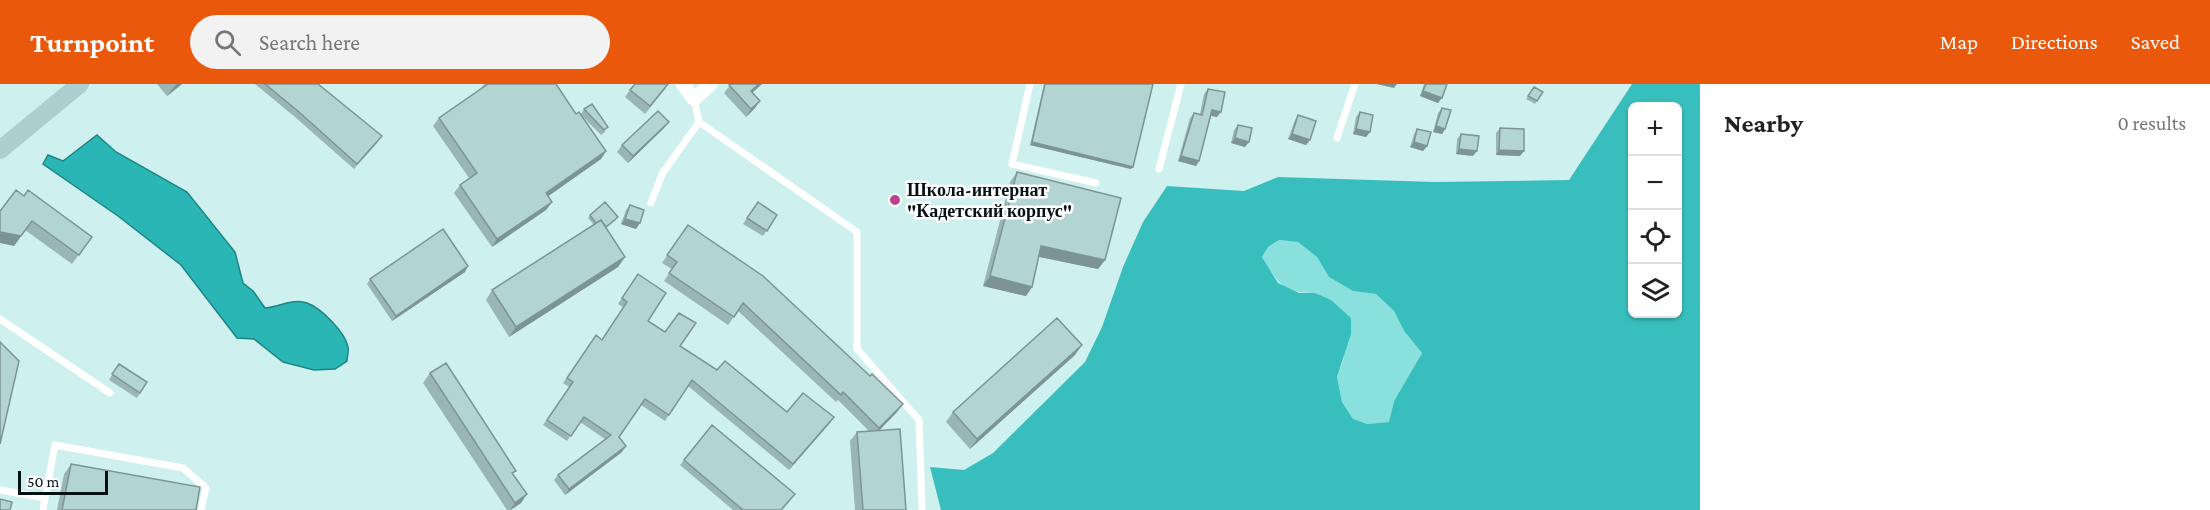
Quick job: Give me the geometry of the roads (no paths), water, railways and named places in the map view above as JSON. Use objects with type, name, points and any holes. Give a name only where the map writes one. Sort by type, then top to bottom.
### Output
[{"type":"street","points":[[0,150],[80,84]]},
{"type":"street","points":[[683,84],[694,99],[711,84]]},
{"type":"lane","points":[[1030,84],[1011,164],[1096,183]]},
{"type":"lane","points":[[1160,169],[1181,84]]},
{"type":"lane","points":[[1337,138],[1355,84]]},
{"type":"lane","points":[[694,99],[699,122],[857,232],[857,349],[919,420],[922,510]]},
{"type":"lane","points":[[651,203],[662,174],[699,122]]},
{"type":"lane","points":[[0,319],[110,393]]},
{"type":"lane","points":[[43,510],[55,445],[183,468],[206,488],[201,510]]},
{"type":"lane","points":[[0,490],[45,498]]},
{"type":"place","name":"Школа-интернат \"Кадетский корпус\"","points":[[895,200]]}]
